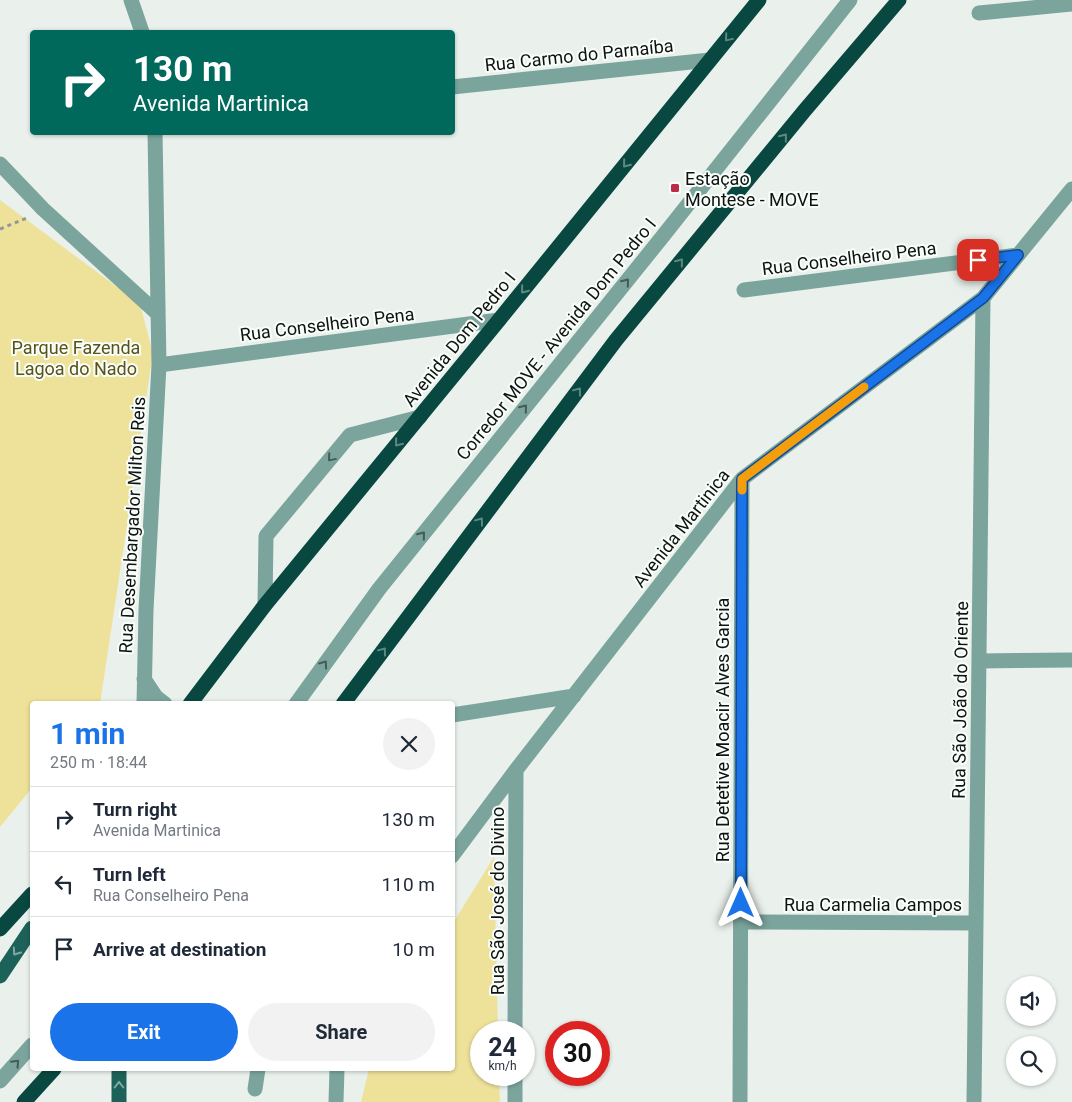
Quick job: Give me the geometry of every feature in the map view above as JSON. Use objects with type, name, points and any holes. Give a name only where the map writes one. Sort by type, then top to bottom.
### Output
[{"type":"highway","name":"Avenida Dom Pedro I","points":[[192,701],[265,605],[759,0]]},
{"type":"highway","points":[[345,701],[616,340],[899,0]]},
{"type":"highway","points":[[0,929],[30,896]]},
{"type":"highway","points":[[24,1102],[52,1071]]},
{"type":"main road","points":[[0,976],[30,931]]},
{"type":"main road","points":[[119,1071],[119,1102]]},
{"type":"street","points":[[131,0],[141,30]]},
{"type":"street","name":"Corredor MOVE - Avenida Dom Pedro I","points":[[298,701],[379,589],[850,0]]},
{"type":"street","points":[[979,13],[1072,4]]},
{"type":"street","name":"Rua Carmo do Parnaíba","points":[[455,87],[710,60]]},
{"type":"street","name":"Rua Desembargador Milton Reis","points":[[144,701],[159,365],[155,135]]},
{"type":"street","points":[[0,164],[43,210],[158,314]]},
{"type":"street","name":"Avenida Martinica","points":[[455,852],[516,770],[742,479],[983,298],[1072,189]]},
{"type":"street","name":"Rua Conselheiro Pena","points":[[744,290],[1018,255]]},
{"type":"street","name":"Rua São João do Oriente","points":[[974,1102],[983,298]]},
{"type":"street","name":"Rua Conselheiro Pena","points":[[159,365],[499,320]]},
{"type":"street","points":[[265,605],[266,536],[350,435],[420,417]]},
{"type":"street","name":"Rua Detetive Moacir Alves Garcia","points":[[740,1102],[742,479]]},
{"type":"street","points":[[979,661],[1072,660]]},
{"type":"street","points":[[144,679],[156,697],[162,701]]},
{"type":"street","points":[[455,715],[574,696]]},
{"type":"street","name":"Rua São José do Divino","points":[[515,1021],[516,770]]},
{"type":"street","name":"Rua Carmelia Campos","points":[[741,922],[976,923]]},
{"type":"street","points":[[0,1081],[30,1047]]},
{"type":"street","points":[[255,1089],[258,1071]]},
{"type":"street","points":[[336,1102],[337,1071]]},
{"type":"street","points":[[515,1086],[515,1102]]},
{"type":"path","points":[[0,229],[43,210]]},
{"type":"green space","name":"Parque Fazenda Lagoa do Nado","points":[[0,200],[140,304],[153,353],[100,701],[30,701],[30,790],[0,827]]},
{"type":"green space","points":[[494,857],[498,1021],[470,1021],[470,1086],[499,1086],[500,1102],[361,1102],[369,1071],[455,1071],[455,920]]},
{"type":"slow traffic","points":[[742,490],[742,479],[864,387]]},
{"type":"place","name":"Estação Montese - MOVE","points":[[675,188]]},
{"type":"route","points":[[741,903],[742,479],[983,298],[1018,255],[978,260]]}]
